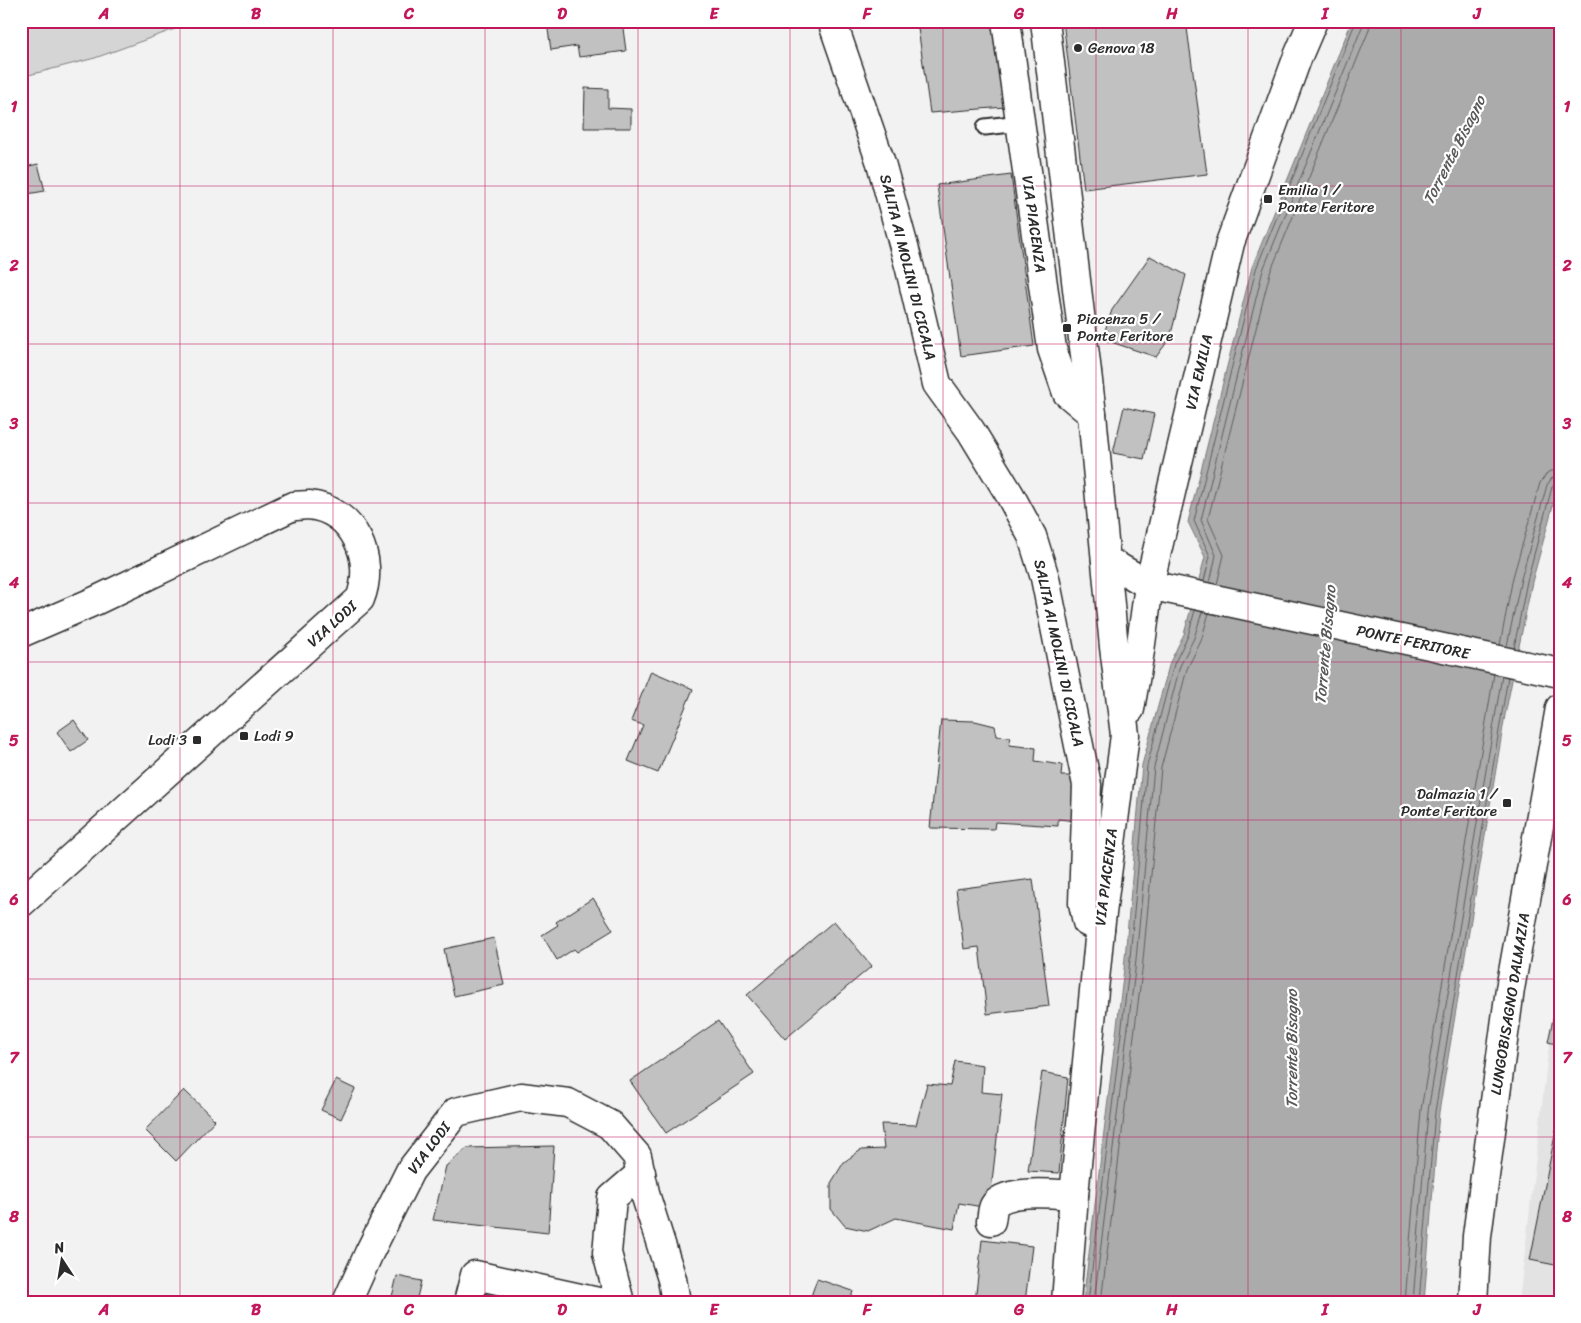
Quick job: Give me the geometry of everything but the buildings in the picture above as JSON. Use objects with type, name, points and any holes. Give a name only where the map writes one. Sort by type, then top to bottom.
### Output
[{"type":"street","name":"SALITA AI MOLINI DI CICALA","points":[[832,21],[881,163],[910,268],[937,384],[971,431],[1010,495],[1032,536],[1045,578],[1087,785],[1082,903],[1087,922],[1100,929]]},
{"type":"street","name":"VIA PIACENZA","points":[[1006,21],[1052,349],[1067,392],[1092,414]]},
{"type":"street","name":"VIA PIACENZA","points":[[1045,21],[1092,414],[1114,648],[1125,735],[1100,929],[1074,1195],[1066,1302]]},
{"type":"street","name":"VIA EMILIA","points":[[1125,735],[1140,651],[1149,585],[1230,243],[1298,56],[1313,21]]},
{"type":"street","name":"VIA LODI","points":[[21,634],[95,601],[293,506],[308,505],[324,509],[344,519],[353,531],[363,552],[364,582],[360,599],[21,903]]},
{"type":"street","points":[[1106,560],[1149,585]]},
{"type":"street","name":"PONTE FERITORE","points":[[1149,585],[1560,673]]},
{"type":"street","name":"LUNGOBISAGNO DALMAZIA","points":[[1473,1302],[1477,1236],[1510,989],[1560,708]]},
{"type":"street","name":"VIA LODI","points":[[347,1302],[410,1171],[456,1112],[521,1097],[568,1103],[610,1125],[638,1156],[646,1197],[672,1279],[676,1302]]},
{"type":"street","points":[[620,1302],[607,1253],[612,1198],[641,1173]]},
{"type":"street","points":[[991,1221],[993,1206],[999,1200],[1008,1196],[1034,1193],[1074,1195]]},
{"type":"street","points":[[468,1302],[475,1275],[598,1302]]},
{"type":"lane","points":[[985,127],[1020,123]]},
{"type":"shaded area","points":[[21,21],[197,21],[95,58],[21,77]]},
{"type":"shaded area","points":[[1560,992],[1560,1302],[1519,1302],[1548,1053]]},
{"type":"water","name":"Torrente Bisagno","points":[[1352,21],[1560,21],[1560,480],[1532,582],[1505,715],[1439,1112],[1424,1302],[1083,1302],[1124,969],[1142,765],[1170,662],[1184,634],[1205,557],[1188,522],[1252,267]]},
{"type":"place","name":"Genova 18","points":[[1078,48]]},
{"type":"place","name":"Emilia 1 / Ponte Feritore","points":[[1268,199]]},
{"type":"place","name":"Piacenza 5 / Ponte Feritore","points":[[1067,328]]},
{"type":"place","name":"Lodi 9","points":[[244,736]]},
{"type":"place","name":"Lodi 3","points":[[197,740]]},
{"type":"place","name":"Dalmazia 1 / Ponte Feritore","points":[[1507,803]]}]
